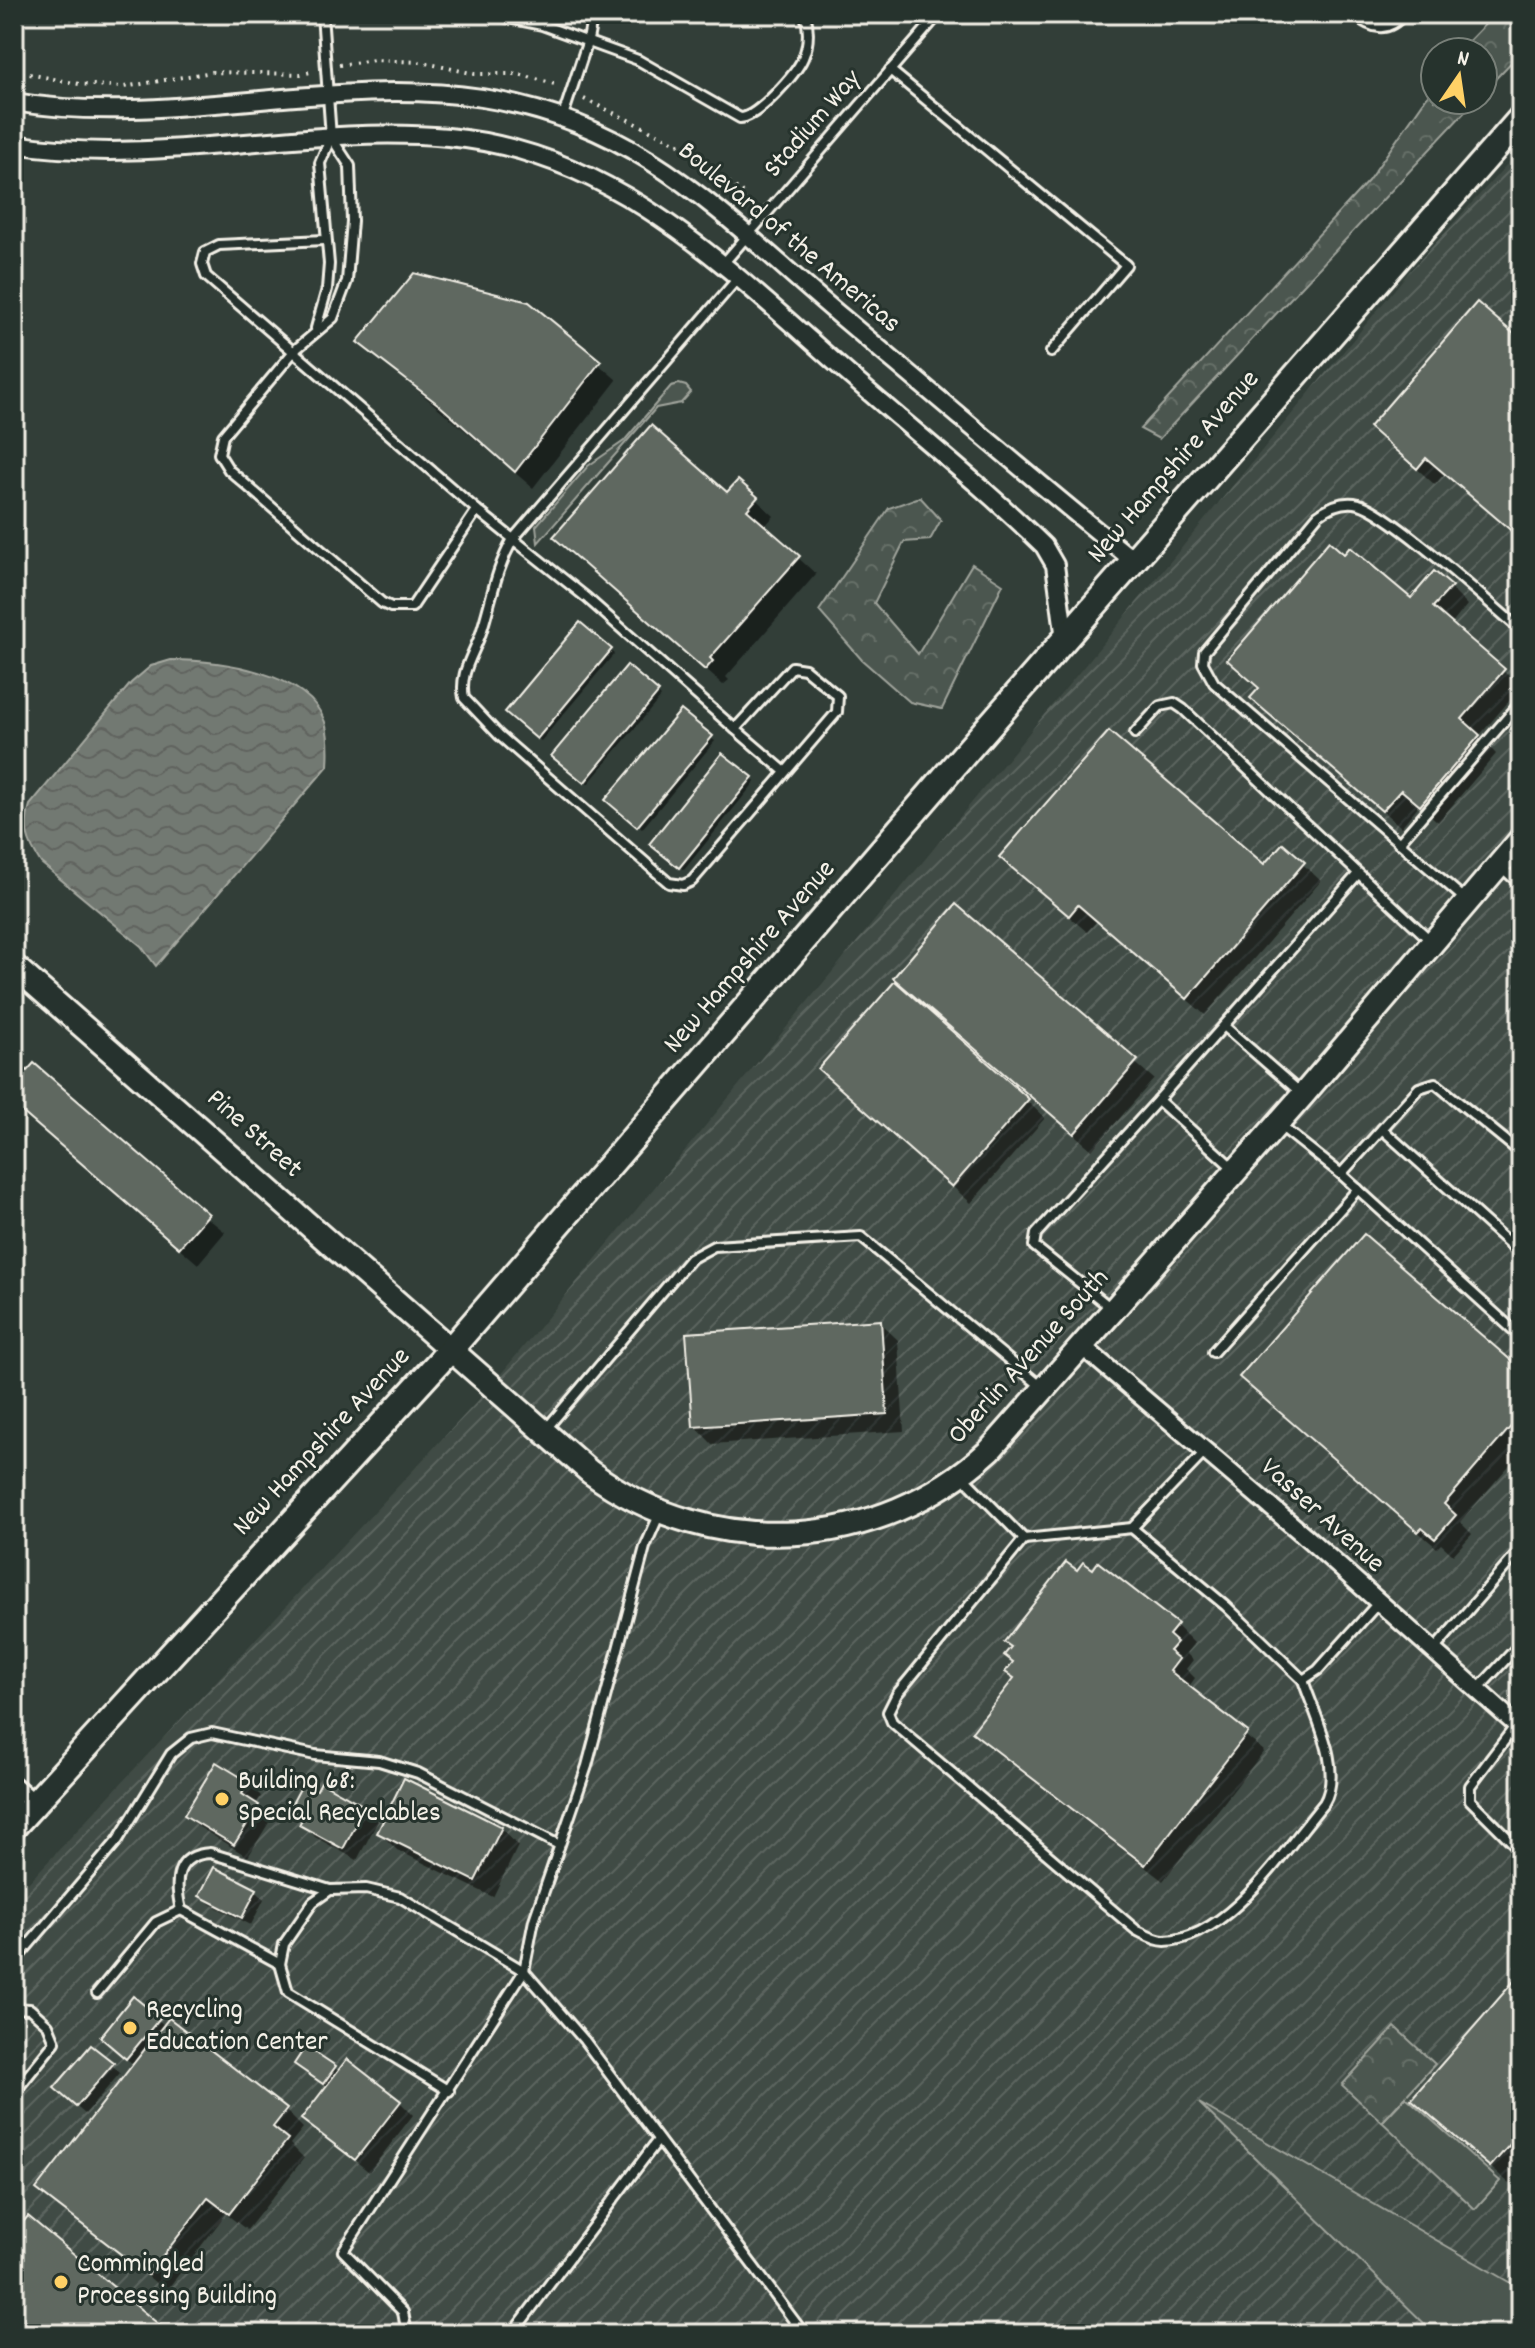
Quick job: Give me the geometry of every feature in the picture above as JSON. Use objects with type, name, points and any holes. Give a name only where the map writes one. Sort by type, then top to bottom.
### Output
[{"type":"main road","name":"New Hampshire Avenue","points":[[14,1826],[451,1349],[1521,118]]},
{"type":"street","name":"Boulevard of the Americas","points":[[14,102],[94,109],[414,92],[483,98],[588,126],[643,154],[697,190],[1134,561]]},
{"type":"street","points":[[14,144],[45,149],[160,149],[331,137],[448,137],[536,153],[617,188],[685,232],[1044,546],[1055,565],[1065,639]]},
{"type":"street","name":"Oberlin Avenue South","points":[[451,1349],[543,1433],[611,1487],[660,1513],[742,1535],[817,1531],[873,1518],[962,1476],[1115,1311],[1521,839]]},
{"type":"street","name":"Pine Street","points":[[14,966],[451,1349]]},
{"type":"street","name":"Vasser Avenue","points":[[1083,1347],[1207,1450],[1519,1727]]},
{"type":"street","points":[[14,1786],[34,1803]]},
{"type":"lane","points":[[322,14],[331,137],[350,166],[349,265],[342,300],[333,318],[316,329],[295,350],[223,436],[219,454],[229,470],[391,607],[412,607],[420,600],[477,510]]},
{"type":"lane","points":[[489,14],[542,25],[588,40],[669,74],[732,115],[747,118],[763,106],[801,63],[808,37],[805,14]]},
{"type":"lane","points":[[562,119],[588,40],[593,14]]},
{"type":"lane","name":"Stadium Way","points":[[722,265],[939,14]]},
{"type":"lane","points":[[1353,14],[1366,23],[1383,28],[1391,26],[1404,14]]},
{"type":"lane","points":[[890,70],[1126,265],[1051,352]]},
{"type":"lane","points":[[316,329],[327,289],[329,264],[324,240],[320,163],[331,137]]},
{"type":"lane","points":[[324,240],[211,247],[203,257],[206,276],[477,510],[587,598],[784,771]]},
{"type":"lane","points":[[735,729],[792,667],[805,669],[836,694],[840,703],[837,712],[692,881],[683,885],[669,883],[499,735],[464,698],[463,678],[481,633],[497,566],[513,539],[738,278]]},
{"type":"lane","points":[[1468,901],[1214,683],[1203,663],[1208,643],[1318,515],[1342,503],[1357,503],[1379,514],[1521,630]]},
{"type":"lane","points":[[1399,843],[1521,702]]},
{"type":"lane","points":[[1135,733],[1160,706],[1174,703],[1433,943]]},
{"type":"lane","points":[[1498,864],[1521,885]]},
{"type":"lane","points":[[1115,1311],[1034,1246],[1036,1234],[1357,875]]},
{"type":"lane","points":[[1224,1026],[1303,1095]]},
{"type":"lane","points":[[1341,1174],[1419,1088],[1435,1083],[1521,1153]]},
{"type":"lane","points":[[1158,1100],[1235,1170]]},
{"type":"lane","points":[[1277,1123],[1341,1174],[1521,1337]]},
{"type":"lane","points":[[1382,1129],[1521,1254]]},
{"type":"lane","points":[[1213,1352],[1358,1189]]},
{"type":"lane","points":[[543,1433],[690,1259],[714,1246],[861,1237],[1045,1390]]},
{"type":"lane","points":[[1132,1528],[1226,1606],[1303,1680],[1331,1769],[1331,1786],[1324,1803],[1244,1898],[1220,1920],[1190,1937],[1161,1941],[1136,1930],[892,1722],[888,1712],[897,1694],[1024,1539],[1132,1528],[1207,1450]]},
{"type":"lane","points":[[962,1476],[1024,1539]]},
{"type":"lane","points":[[407,2334],[403,2312],[343,2251],[524,1971],[534,1920],[587,1766],[645,1547],[660,1513]]},
{"type":"lane","points":[[1432,1652],[1521,1549]]},
{"type":"lane","points":[[1303,1680],[1318,1670],[1378,1603]]},
{"type":"lane","points":[[1476,1690],[1521,1643]]},
{"type":"lane","points":[[1519,1727],[1470,1786],[1470,1800],[1490,1824],[1521,1851]]},
{"type":"lane","points":[[14,1962],[118,1840],[171,1754],[191,1738],[212,1733],[315,1755],[379,1761],[418,1773],[559,1845]]},
{"type":"lane","points":[[181,1910],[178,1875],[195,1854],[210,1853],[330,1890],[366,1889],[400,1897],[524,1971],[575,2029],[804,2334]]},
{"type":"lane","points":[[330,1890],[313,1902],[284,1944],[280,1964],[288,1992],[449,2091]]},
{"type":"lane","points":[[181,1910],[280,1964]]},
{"type":"lane","points":[[97,1993],[156,1922],[181,1910]]},
{"type":"lane","points":[[14,2008],[30,2009],[48,2025],[55,2042],[14,2093]]},
{"type":"lane","points":[[512,2334],[658,2140]]},
{"type":"path","points":[[343,64],[374,60],[421,62],[475,74],[518,74],[559,85]]},
{"type":"path","points":[[14,71],[79,84],[124,87],[212,72],[309,72]]},
{"type":"path","points":[[584,99],[679,144],[744,194],[748,235]]},
{"type":"shaded area","points":[[1521,149],[1521,2334],[14,2334],[14,1898],[486,1392],[1408,273]]},
{"type":"green space","points":[[1495,14],[1521,14],[1521,52],[1499,75],[1499,36],[1474,36]]},
{"type":"green space","points":[[1419,108],[1419,116],[1461,116],[1159,439],[1140,429],[1368,181]]},
{"type":"green space","points":[[679,384],[691,392],[681,403],[656,408],[538,543],[536,526],[588,466],[624,441],[671,386]]},
{"type":"green space","points":[[920,497],[941,520],[930,540],[904,542],[874,603],[918,654],[972,564],[1003,584],[942,709],[910,702],[862,660],[819,611],[889,508]]},
{"type":"green space","points":[[1395,2027],[1435,2064],[1382,2122],[1342,2085]]},
{"type":"green space","points":[[1406,2097],[1500,2181],[1475,2209],[1382,2122]]},
{"type":"green space","points":[[1199,2103],[1521,2289],[1521,2334],[1435,2334]]},
{"type":"water","points":[[171,660],[235,666],[280,680],[300,691],[315,705],[325,722],[328,766],[156,966],[141,946],[41,863],[30,842],[27,821],[30,805],[131,683],[151,666]]},
{"type":"building","points":[[414,273],[529,302],[601,361],[515,472],[439,405],[357,342]]},
{"type":"building","points":[[1477,302],[1521,340],[1521,539],[1426,458],[1417,469],[1369,427]]},
{"type":"building","points":[[651,425],[727,492],[738,480],[758,497],[747,510],[800,556],[710,658],[713,661],[705,670],[553,537]]},
{"type":"building","points":[[1329,541],[1344,554],[1350,547],[1411,598],[1434,571],[1452,586],[1433,607],[1505,669],[1462,719],[1480,735],[1420,806],[1401,790],[1382,811],[1250,698],[1259,688],[1227,660]]},
{"type":"building","points":[[580,622],[612,649],[537,739],[505,712]]},
{"type":"building","points":[[627,665],[659,692],[584,783],[551,756]]},
{"type":"building","points":[[681,710],[713,736],[637,827],[605,800]]},
{"type":"building","points":[[1109,731],[1264,864],[1283,843],[1305,862],[1187,999],[1078,905],[1069,916],[999,857]]},
{"type":"building","points":[[722,753],[753,777],[679,868],[649,844]]},
{"type":"building","points":[[956,904],[1138,1060],[1074,1134],[893,978]]},
{"type":"building","points":[[895,981],[1029,1099],[952,1187],[818,1069]]},
{"type":"building","points":[[14,1061],[27,1071],[34,1063],[209,1214],[179,1248],[14,1105]]},
{"type":"building","points":[[1364,1234],[1521,1369],[1521,1415],[1444,1504],[1456,1515],[1435,1539],[1422,1528],[1418,1532],[1239,1377]]},
{"type":"building","points":[[881,1320],[887,1414],[693,1427],[686,1333]]},
{"type":"building","points":[[1066,1562],[1077,1570],[1083,1562],[1093,1569],[1098,1562],[1178,1624],[1169,1635],[1177,1642],[1169,1651],[1179,1659],[1170,1671],[1248,1732],[1145,1865],[972,1732],[1014,1678],[1005,1672],[1013,1662],[1004,1655],[1011,1647],[1004,1642]]},
{"type":"building","name":"Building 68: Special Recyclables","points":[[216,1762],[249,1782],[242,1794],[259,1805],[234,1845],[184,1815]]},
{"type":"building","points":[[404,1778],[502,1827],[475,1881],[377,1833]]},
{"type":"building","points":[[321,1782],[366,1807],[343,1849],[299,1825],[303,1817],[289,1809],[303,1783],[317,1790]]},
{"type":"building","points":[[214,1867],[257,1889],[242,1918],[199,1896]]},
{"type":"building","points":[[1521,1973],[1521,2132],[1490,2167],[1411,2099]]},
{"type":"building","name":"Recycling Education Center","points":[[133,1996],[160,2018],[126,2059],[100,2037]]},
{"type":"building","points":[[169,2018],[287,2109],[273,2127],[288,2139],[229,2214],[208,2198],[148,2275],[36,2189]]},
{"type":"building","points":[[91,2045],[114,2063],[76,2107],[54,2088]]},
{"type":"building","points":[[306,2046],[336,2066],[323,2084],[294,2064]]},
{"type":"building","points":[[347,2059],[401,2101],[355,2160],[301,2119]]},
{"type":"building","name":"Commingled Processing Building","points":[[28,2216],[168,2332],[14,2334],[14,2233]]},
{"type":"place","name":"Building 68: Special Recyclables","points":[[222,1799]]},
{"type":"place","name":"Recycling Education Center","points":[[130,2028]]},
{"type":"place","name":"Commingled Processing Building","points":[[61,2282]]}]
